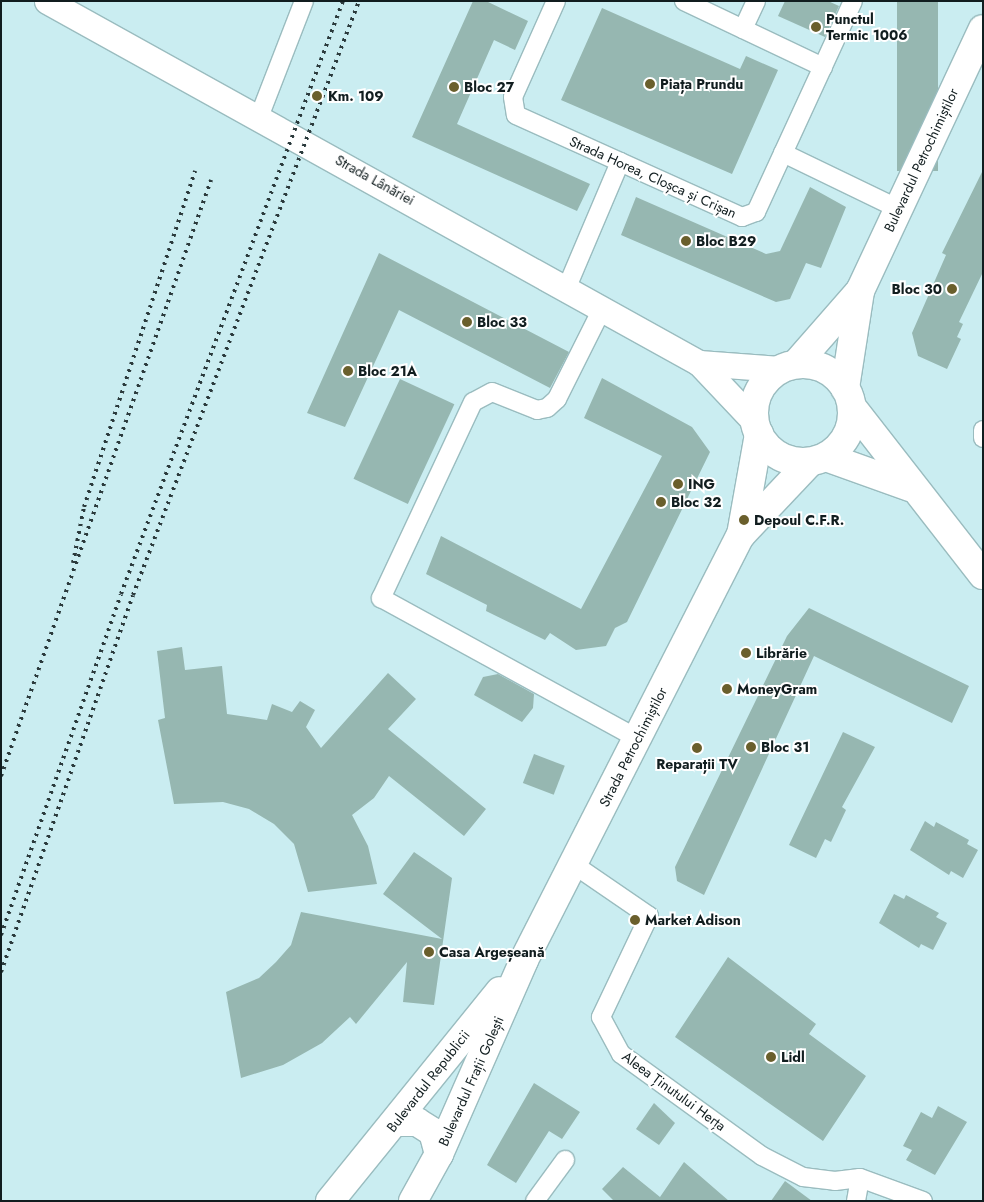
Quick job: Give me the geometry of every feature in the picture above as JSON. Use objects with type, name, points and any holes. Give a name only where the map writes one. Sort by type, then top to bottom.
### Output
[{"type":"main road","name":"Bulevardul Petrochimiștilor","points":[[788,367],[860,291],[983,29]]},
{"type":"main road","name":"Bulevardul Petrochimiștilor","points":[[849,397],[860,291]]},
{"type":"main road","points":[[910,487],[818,460],[780,456],[757,428],[759,391],[788,367],[824,369],[849,397],[910,487],[983,575]]},
{"type":"main road","points":[[818,460],[847,436],[849,397]]},
{"type":"main road","name":"Strada Petrochimiștilor","points":[[742,535],[757,428]]},
{"type":"main road","name":"Strada Petrochimiștilor","points":[[524,960],[742,535],[818,460]]},
{"type":"main road","name":"Bulevardul Republicii","points":[[330,1201],[397,1122],[524,960]]},
{"type":"main road","name":"Bulevardul Frații Golești","points":[[413,1201],[439,1154],[524,960]]},
{"type":"main road","points":[[397,1122],[417,1122],[433,1132],[439,1154]]},
{"type":"street","name":"Strada Lânăriei","points":[[47,1],[568,287],[699,363]]},
{"type":"street","points":[[260,117],[304,1]]},
{"type":"street","points":[[684,1],[823,67]]},
{"type":"street","points":[[743,29],[756,1]]},
{"type":"street","name":"Strada Horea, Cloșca și Crișan","points":[[552,2],[512,108],[516,115],[620,162],[750,217],[782,154],[853,1]]},
{"type":"street","points":[[782,154],[899,209]]},
{"type":"street","points":[[568,287],[620,162]]},
{"type":"street","points":[[603,307],[557,399],[547,408],[537,410],[492,392],[473,402],[381,598],[637,738]]},
{"type":"street","points":[[699,363],[788,367]]},
{"type":"street","points":[[699,363],[757,428]]},
{"type":"street","points":[[983,430],[983,438]]},
{"type":"street","name":"Aleea Ținutului Herța","points":[[573,864],[648,916],[601,1017],[621,1054],[762,1156],[803,1177],[835,1181],[860,1178],[923,1201]]},
{"type":"street","points":[[535,1201],[565,1160]]},
{"type":"street","points":[[856,1201],[860,1178]]},
{"type":"building","name":"Bloc 27","points":[[473,1],[486,1],[528,21],[515,50],[494,40],[457,124],[590,184],[577,211],[412,137]]},
{"type":"building","name":"Punctul Termic 1006","points":[[785,1],[828,1],[839,6],[825,37],[778,16]]},
{"type":"building","points":[[897,1],[938,1],[938,171],[897,171]]},
{"type":"building","name":"Piața Prundu","points":[[602,8],[740,69],[746,56],[778,70],[732,174],[561,100]]},
{"type":"building","name":"Bloc 30","points":[[983,170],[983,272],[959,322],[963,324],[957,337],[961,339],[947,369],[918,356],[912,333],[946,255],[942,253]]},
{"type":"building","name":"Bloc B29","points":[[810,187],[846,207],[821,268],[806,263],[790,299],[776,302],[621,235],[636,197],[766,254],[780,251]]},
{"type":"building","name":"Bloc 33","points":[[379,253],[569,352],[550,388],[399,310],[345,427],[307,413]]},
{"type":"building","name":"Bloc 32","points":[[602,378],[692,427],[710,452],[627,622],[615,628],[606,646],[576,650],[550,633],[545,640],[486,611],[487,605],[426,574],[441,536],[581,609],[662,456],[584,418]]},
{"type":"building","points":[[400,379],[454,404],[408,504],[354,479]]},
{"type":"building","name":"Bloc 31","points":[[809,608],[969,686],[952,723],[814,656],[704,895],[677,881],[675,867],[787,636]]},
{"type":"building","points":[[182,647],[185,670],[222,666],[227,714],[267,720],[272,704],[292,712],[300,701],[315,710],[306,727],[321,748],[388,673],[416,699],[388,729],[486,809],[464,836],[389,776],[374,798],[352,815],[368,846],[377,884],[308,892],[294,844],[274,824],[249,809],[223,802],[174,804],[158,720],[165,718],[157,651]]},
{"type":"building","points":[[498,674],[534,694],[533,708],[522,722],[474,695],[483,677]]},
{"type":"building","points":[[843,732],[875,747],[842,807],[846,810],[831,842],[825,839],[816,858],[789,845]]},
{"type":"building","points":[[534,754],[565,766],[554,795],[523,783]]},
{"type":"building","points":[[925,821],[934,827],[936,822],[969,840],[967,844],[978,850],[963,878],[951,871],[949,875],[910,850]]},
{"type":"building","points":[[414,852],[452,878],[434,1005],[403,1002],[407,962],[356,1024],[350,1017],[322,1043],[283,1065],[241,1078],[226,992],[259,978],[276,962],[291,945],[301,912],[442,939],[383,894]]},
{"type":"building","points":[[894,894],[904,899],[906,895],[939,913],[936,917],[947,923],[933,950],[921,944],[919,948],[879,923]]},
{"type":"building","name":"Lidl","points":[[728,957],[816,1024],[809,1034],[866,1076],[823,1141],[675,1037]]},
{"type":"building","points":[[534,1083],[580,1112],[562,1139],[549,1131],[516,1183],[487,1165]]},
{"type":"building","points":[[654,1103],[675,1123],[659,1145],[636,1129]]},
{"type":"building","points":[[938,1106],[967,1122],[935,1175],[906,1160],[912,1150],[903,1146],[921,1112],[932,1118]]},
{"type":"building","points":[[684,1162],[729,1201],[614,1201],[602,1189],[623,1167],[660,1197]]},
{"type":"building","points":[[785,1181],[812,1201],[771,1201]]},
{"type":"railway","points":[[1,935],[121,594],[343,1]]},
{"type":"railway","points":[[1,972],[133,595],[359,1]]},
{"type":"railway","points":[[73,563],[84,507],[195,171]]},
{"type":"railway","points":[[1,776],[211,180]]},
{"type":"place","name":"Punctul Termic 1006","points":[[816,27]]},
{"type":"place","name":"Piața Prundu","points":[[650,84]]},
{"type":"place","name":"Bloc 27","points":[[454,87]]},
{"type":"place","name":"Km. 109","points":[[317,96]]},
{"type":"place","name":"Bloc B29","points":[[686,241]]},
{"type":"place","name":"Bloc 30","points":[[952,289]]},
{"type":"place","name":"Bloc 33","points":[[467,322]]},
{"type":"place","name":"Bloc 21A","points":[[348,371]]},
{"type":"place","name":"ING","points":[[678,484]]},
{"type":"place","name":"Bloc 32","points":[[661,502]]},
{"type":"place","name":"Depoul C.F.R.","points":[[744,520]]},
{"type":"place","name":"Librărie","points":[[746,653]]},
{"type":"place","name":"MoneyGram","points":[[727,689]]},
{"type":"place","name":"Bloc 31","points":[[751,747]]},
{"type":"place","name":"Reparații TV","points":[[697,748]]},
{"type":"place","name":"Market Adison","points":[[635,920]]},
{"type":"place","name":"Casa Argeșeană","points":[[429,952]]},
{"type":"place","name":"Lidl","points":[[771,1057]]}]
